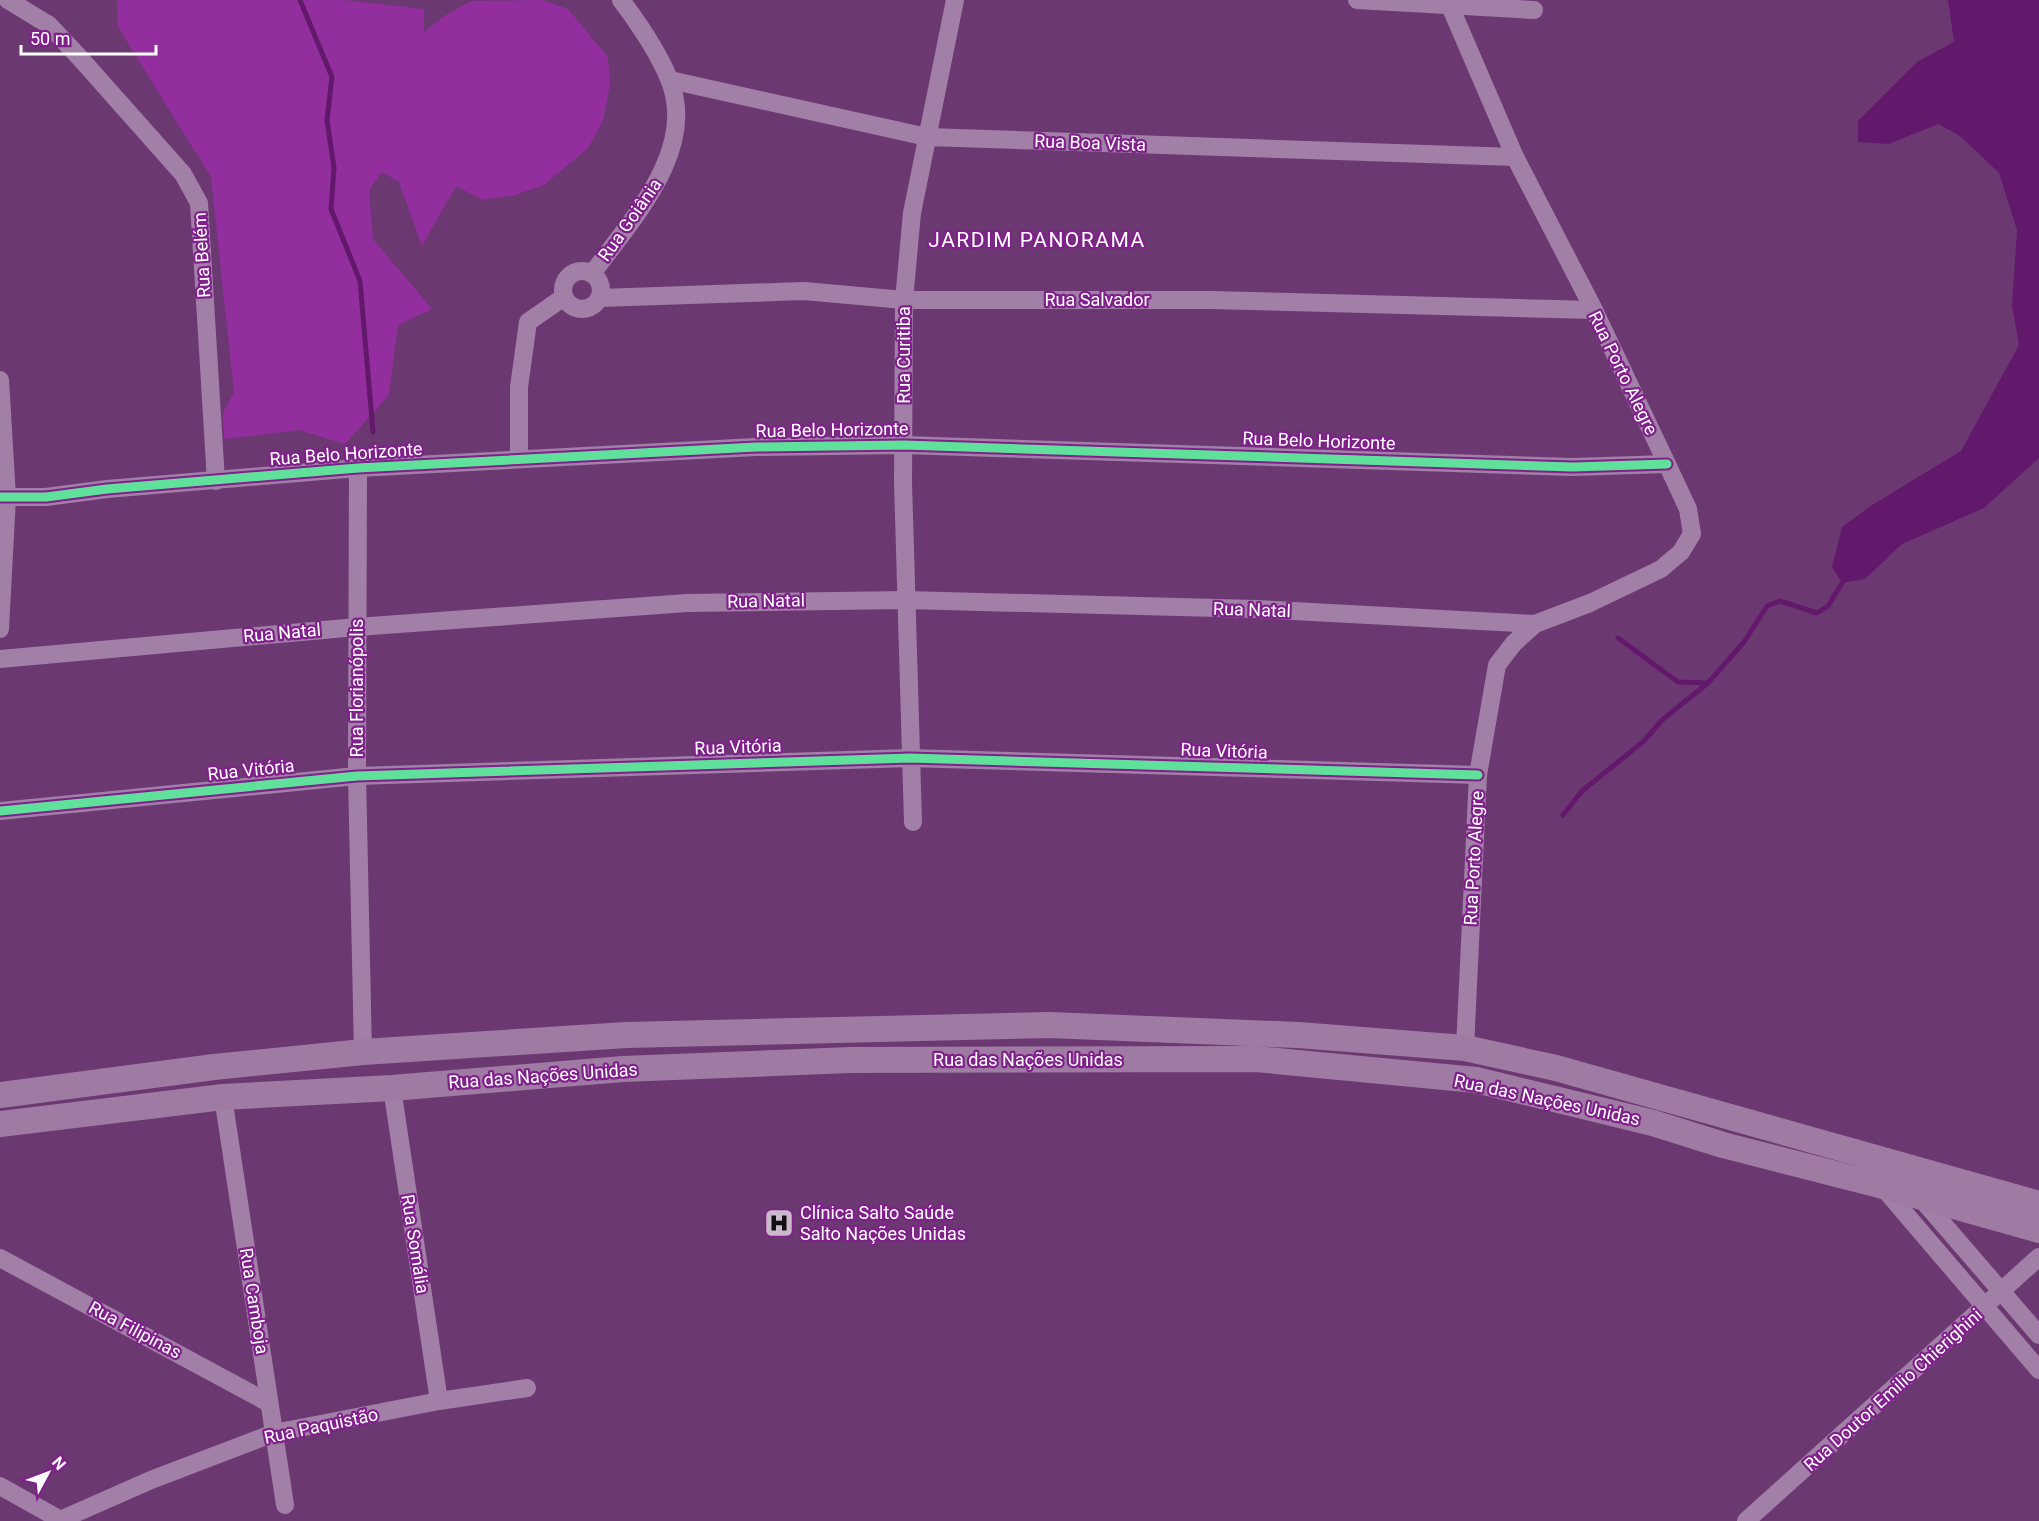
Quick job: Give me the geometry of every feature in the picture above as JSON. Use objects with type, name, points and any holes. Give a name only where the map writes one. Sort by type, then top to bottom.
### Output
[{"type":"main road","name":"Rua das Nações Unidas","points":[[0,1095],[214,1067],[363,1052],[626,1035],[1049,1025],[1298,1035],[1465,1048],[1556,1068],[1917,1169]]},
{"type":"main road","points":[[623,1069],[619,1057],[620,1047],[626,1035]]},
{"type":"main road","points":[[1256,1059],[1306,1057],[1316,1053],[1315,1043],[1298,1035]]},
{"type":"main road","name":"Rua das Nações Unidas","points":[[0,1124],[223,1096],[392,1088],[623,1069],[850,1060],[1256,1059],[1476,1080],[1653,1123],[1723,1145],[1879,1185],[2039,1230]]},
{"type":"main road","points":[[1917,1169],[2039,1204]]},
{"type":"street","name":"Rua Belém","points":[[8,0],[49,25],[183,174],[199,203],[216,481]]},
{"type":"street","name":"Rua Goiânia","points":[[592,274],[650,196],[667,164],[676,118],[670,80],[621,0]]},
{"type":"street","name":"Rua Curitiba","points":[[913,822],[906,600],[904,300],[912,213],[955,0]]},
{"type":"street","points":[[1356,0],[1534,10]]},
{"type":"street","name":"Rua Porto Alegre","points":[[1450,6],[1515,157],[1594,310],[1667,464],[1691,521],[1692,534],[1681,552],[1660,569],[1622,589],[1535,624],[1514,643],[1497,665],[1478,775],[1465,1048]]},
{"type":"street","name":"Rua Boa Vista","points":[[670,80],[927,137],[1515,157]]},
{"type":"street","points":[[579,271],[592,274],[598,278],[602,288],[600,298],[594,306],[584,310],[574,308],[564,297],[564,282],[570,274],[579,271]]},
{"type":"street","name":"Rua Salvador","points":[[600,298],[804,291],[904,300],[1210,300],[1594,310]]},
{"type":"street","points":[[519,458],[519,387],[528,322],[564,297]]},
{"type":"street","points":[[0,380],[3,497],[0,629]]},
{"type":"street","name":"Rua Belo Horizonte","points":[[3,497],[46,497],[358,468],[756,447],[904,445],[1573,467],[1667,464]]},
{"type":"street","name":"Rua Florianópolis","points":[[358,468],[357,776],[363,1052]]},
{"type":"street","name":"Rua Natal","points":[[0,659],[357,627],[687,603],[906,600],[1244,609],[1535,624]]},
{"type":"street","name":"Rua Vitória","points":[[0,811],[357,776],[910,758],[1478,775]]},
{"type":"street","name":"Rua Somália","points":[[392,1088],[440,1401]]},
{"type":"street","name":"Rua Camboja","points":[[223,1096],[285,1504]]},
{"type":"street","points":[[1883,1158],[1879,1185],[2039,1370]]},
{"type":"street","points":[[1917,1169],[1919,1197],[2039,1335]]},
{"type":"street","name":"Rua Doutor Emilio Chierighini","points":[[1746,1521],[2039,1257]]},
{"type":"street","name":"Rua Filipinas","points":[[0,1258],[269,1403]]},
{"type":"street","name":"Rua Paquistão","points":[[59,1520],[151,1480],[274,1433],[440,1401],[527,1388]]},
{"type":"street","points":[[0,1486],[59,1520]]},
{"type":"shaded area","points":[[117,0],[345,0],[424,9],[424,32],[446,15],[471,1],[542,0],[568,9],[608,57],[610,85],[603,121],[588,148],[544,185],[515,195],[483,200],[456,186],[422,246],[399,182],[382,172],[369,190],[373,239],[432,309],[398,325],[389,395],[345,444],[299,430],[224,439],[223,412],[234,393],[211,177],[118,27]]},
{"type":"shaded area","points":[[1948,0],[2039,0],[2039,458],[1984,508],[1902,544],[1865,579],[1842,583],[1832,567],[1842,527],[1872,505],[1961,451],[2019,345],[2012,306],[2017,230],[1999,173],[1960,136],[1938,124],[1889,144],[1858,142],[1858,121],[1917,62],[1954,42]]},
{"type":"waterway","points":[[300,0],[332,77],[327,120],[334,168],[331,209],[360,281],[373,432]]},
{"type":"waterway","points":[[1563,815],[1582,791],[1644,741],[1662,720],[1708,683],[1744,642],[1767,606],[1780,601],[1817,613],[1828,606],[1842,583]]},
{"type":"waterway","points":[[1618,638],[1678,682],[1708,683]]},
{"type":"cycle path","points":[[0,497],[46,497],[107,489],[358,468],[756,447],[904,445],[1573,467],[1667,464]]},
{"type":"cycle path","points":[[0,811],[357,776],[910,758],[1478,775]]},
{"type":"place","name":"Clínica Salto Saúde Salto Nações Unidas","points":[[779,1223]]},
{"type":"district","name":"JARDIM PANORAMA","points":[[1037,240]]}]
